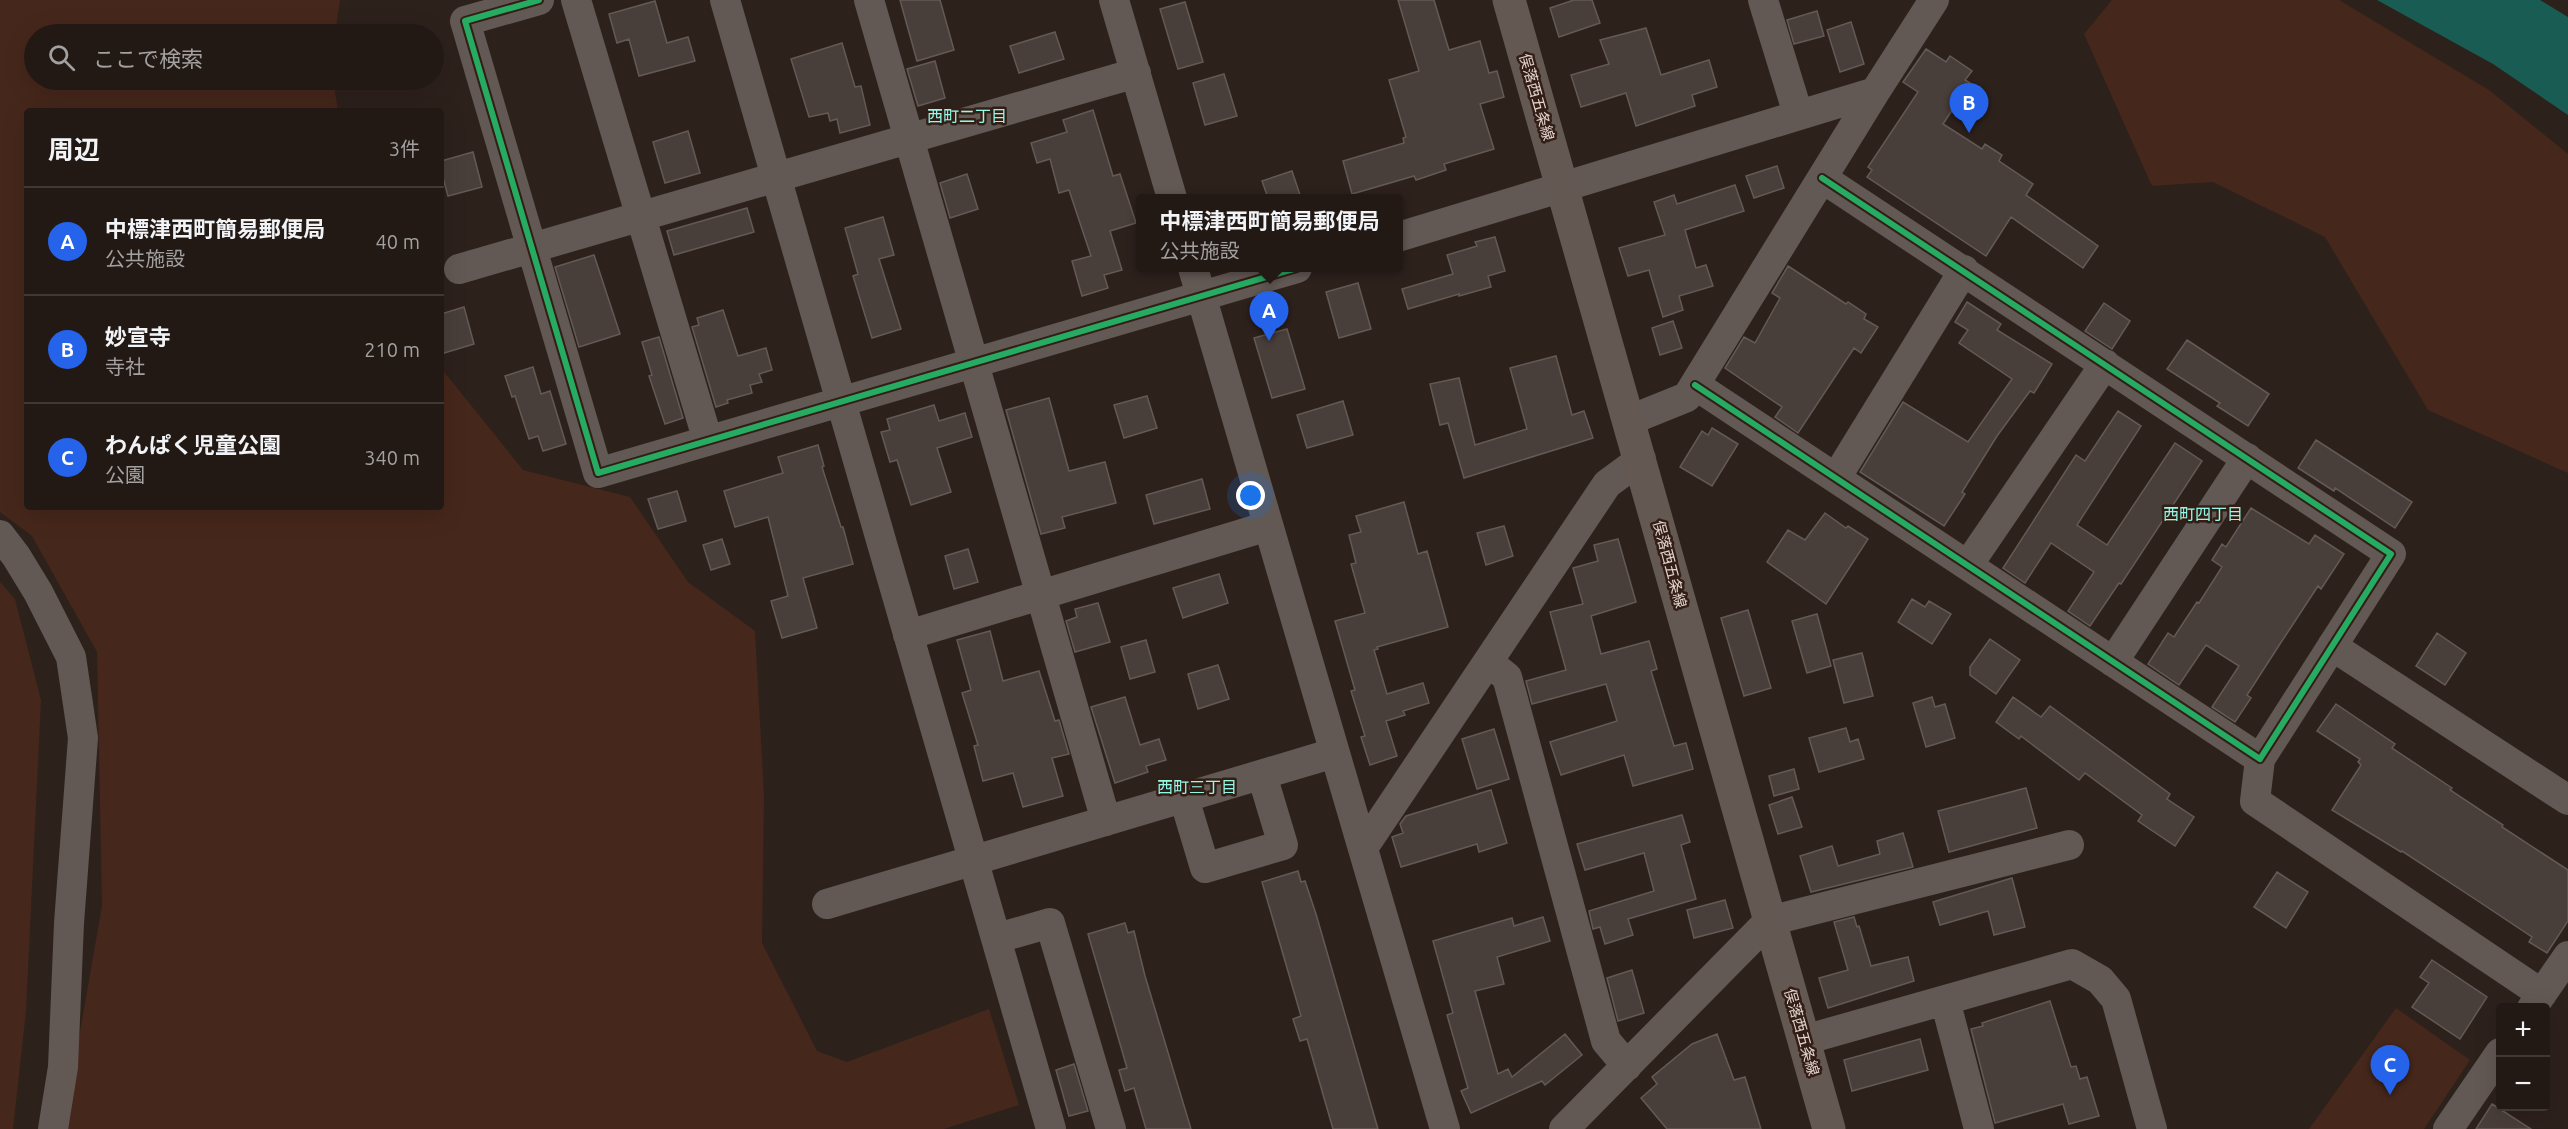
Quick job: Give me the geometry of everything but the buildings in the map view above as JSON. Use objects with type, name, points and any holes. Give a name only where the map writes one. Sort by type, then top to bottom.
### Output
[{"type":"main road","name":"俣落西五条線","points":[[1509,0],[1830,1129]]},
{"type":"street","points":[[539,0],[465,21],[598,473],[1280,272]]},
{"type":"street","points":[[576,0],[708,441]]},
{"type":"street","points":[[725,0],[998,938],[1051,1129]]},
{"type":"street","points":[[869,0],[1106,821]]},
{"type":"street","points":[[1114,0],[1171,194]]},
{"type":"street","points":[[1763,0],[1798,114]]},
{"type":"street","points":[[1630,420],[1687,398],[1934,0]]},
{"type":"street","points":[[459,268],[1136,73]]},
{"type":"street","points":[[1403,236],[1875,92]]},
{"type":"street","points":[[1822,178],[2391,554],[2260,759],[2255,801],[2537,1001],[2568,956]]},
{"type":"street","points":[[1836,478],[1964,270]]},
{"type":"street","points":[[1194,272],[1445,1129]]},
{"type":"street","points":[[1968,566],[2105,364]]},
{"type":"street","points":[[1695,385],[2260,759]]},
{"type":"street","points":[[2113,662],[2247,458]]},
{"type":"street","points":[[1363,848],[1607,484],[1641,459]]},
{"type":"street","points":[[908,635],[1268,526]]},
{"type":"street","points":[[0,535],[38,592],[71,657],[83,738],[69,922],[63,1067],[53,1129]]},
{"type":"street","points":[[2332,646],[2568,800]]},
{"type":"street","points":[[1488,662],[1507,676],[1606,1041],[1627,1066]]},
{"type":"street","points":[[827,904],[1334,753]]},
{"type":"street","points":[[1184,798],[1205,868],[1283,845],[1262,775]]},
{"type":"street","points":[[1567,1128],[1769,921],[2069,845]]},
{"type":"street","points":[[998,938],[1050,923],[1111,1129]]},
{"type":"street","points":[[1804,1040],[2072,964],[2100,980],[2116,999],[2152,1129]]},
{"type":"street","points":[[1945,1000],[1979,1129]]},
{"type":"street","points":[[2448,1129],[2497,1057]]},
{"type":"shaded area","points":[[0,0],[340,0],[336,24],[24,24],[24,90],[335,90],[338,108],[24,108],[24,510],[444,510],[444,372],[523,470],[630,497],[688,582],[755,631],[764,796],[762,943],[817,1051],[847,1062],[989,1009],[1019,1105],[944,1129],[63,1129],[102,906],[97,652],[32,536],[0,512]]},
{"type":"shaded area","points":[[2112,0],[2339,0],[2489,90],[2568,154],[2568,473],[2428,410],[2325,237],[2213,182],[2152,186],[2084,34]]},
{"type":"shaded area","points":[[0,582],[15,599],[41,700],[26,1011],[13,1129],[0,1129]]},
{"type":"shaded area","points":[[2396,1008],[2470,1060],[2424,1129],[2309,1129]]},
{"type":"water","points":[[2377,0],[2540,0],[2568,17],[2568,115],[2493,64]]},
{"type":"cycle path","points":[[539,0],[465,21],[598,473],[1283,272]]},
{"type":"cycle path","points":[[1695,385],[2260,759],[2391,554],[1822,178]]},
{"type":"place","name":"妙宣寺","points":[[1969,133]]},
{"type":"place","name":"中標津西町簡易郵便局","points":[[1269,341]]},
{"type":"place","name":"わんぱく児童公園","points":[[2390,1095]]},
{"type":"district","name":"西町二丁目","points":[[967,116]]},
{"type":"district","name":"西町四丁目","points":[[2203,514]]},
{"type":"district","name":"西町三丁目","points":[[1197,787]]}]
